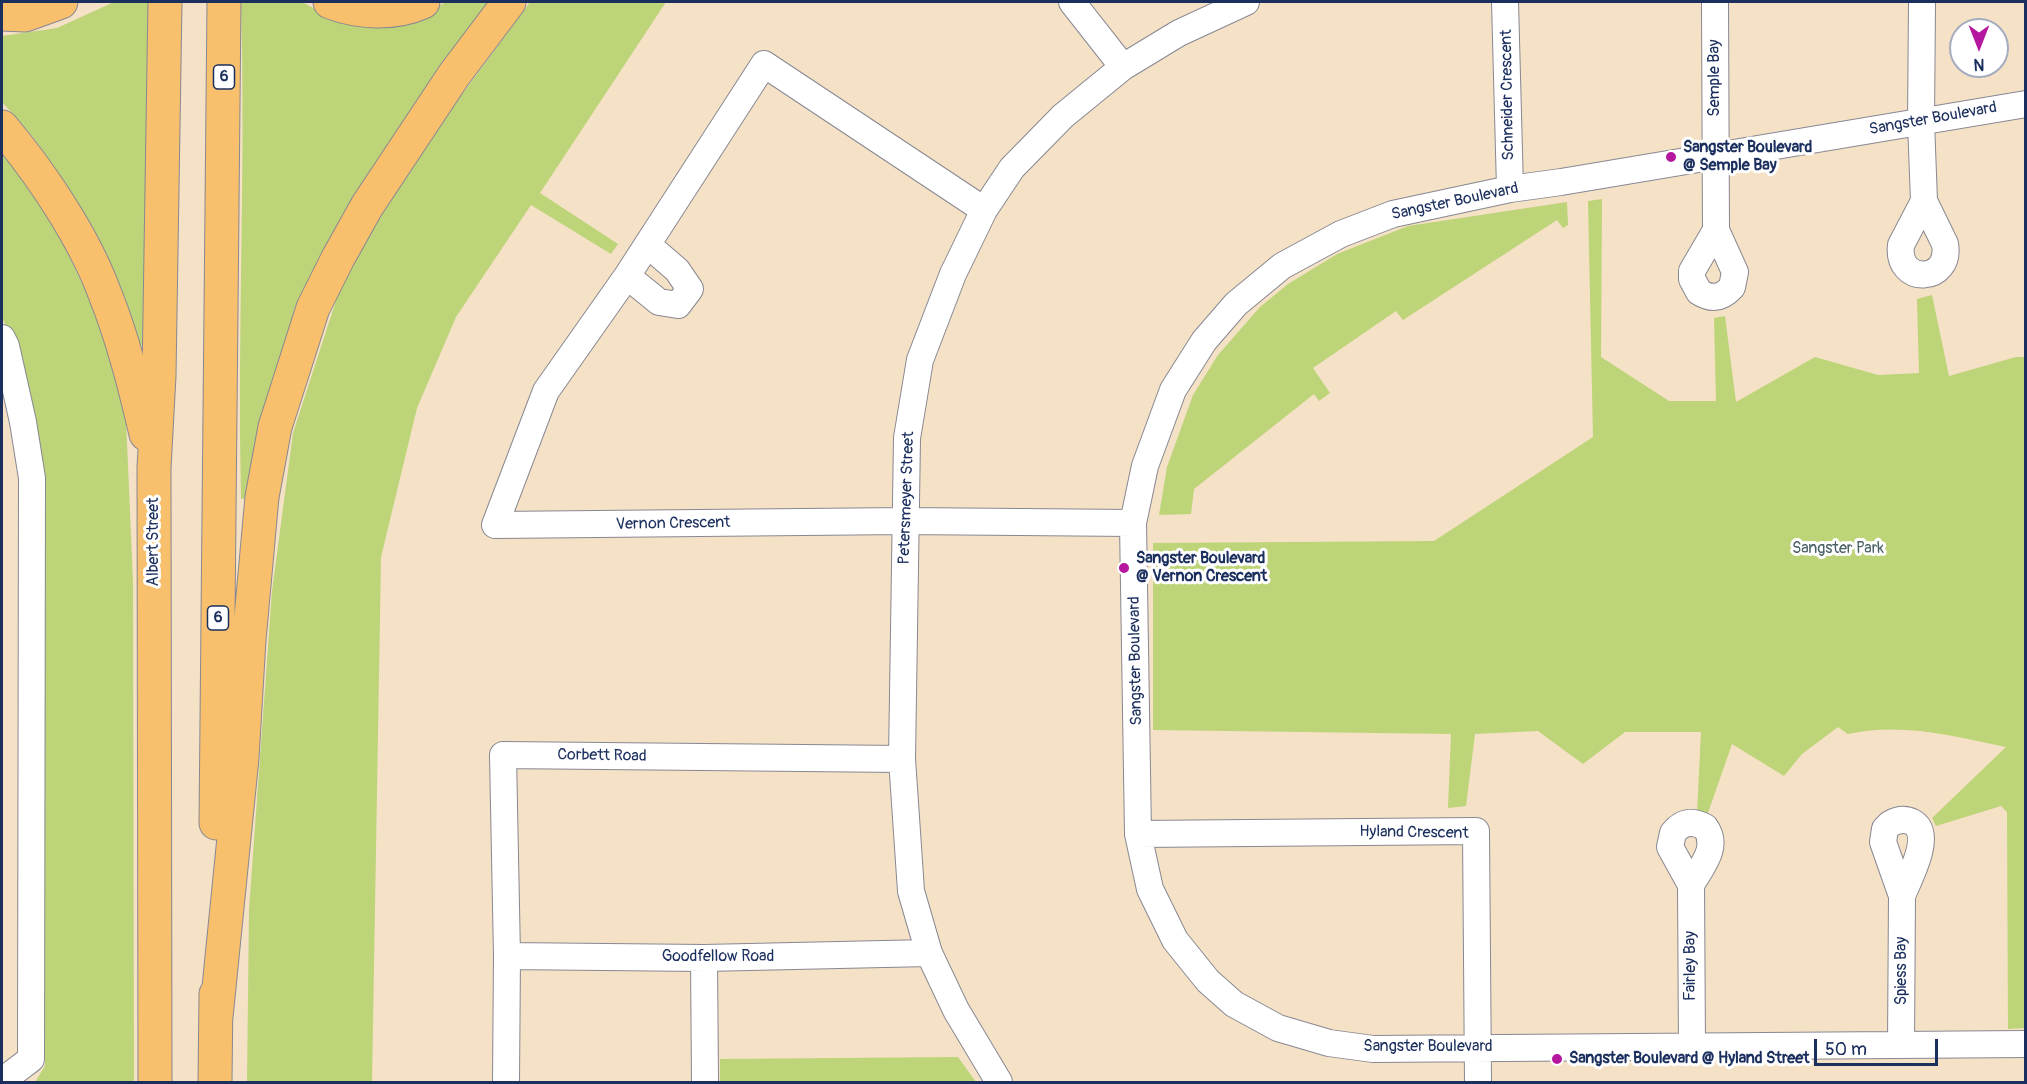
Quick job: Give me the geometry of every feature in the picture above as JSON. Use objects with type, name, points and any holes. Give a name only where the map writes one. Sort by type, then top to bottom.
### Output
[{"type":"highway","points":[[2,14],[25,15],[61,2]]},
{"type":"highway","name":"Albert Street","points":[[154,1083],[154,468],[159,376],[165,2]]},
{"type":"highway","name":"6","points":[[215,1083],[224,2]]},
{"type":"highway","points":[[330,2],[375,12],[423,2]]},
{"type":"highway","points":[[216,1017],[242,758],[249,640],[262,497],[275,427],[313,308],[338,258],[367,207],[454,75],[509,2]]},
{"type":"highway","points":[[2,127],[40,178],[76,234],[105,292],[135,389],[154,468]]},
{"type":"street","points":[[1072,2],[1123,67]]},
{"type":"street","name":"Petersmeyer Street","points":[[999,1083],[956,1010],[928,953],[910,891],[902,759],[905,521],[907,438],[920,360],[953,274],[984,210],[1012,168],[1063,116],[1123,67],[1179,33],[1246,2]]},
{"type":"street","name":"Schneider Crescent","points":[[1506,2],[1510,189]]},
{"type":"street","name":"Semple Bay","points":[[1715,2],[1716,230]]},
{"type":"street","points":[[1922,2],[1921,122],[1924,201]]},
{"type":"street","name":"Vernon Crescent","points":[[984,210],[764,64],[648,245],[546,391],[495,525],[905,521],[1133,523]]},
{"type":"street","name":"Sangster Boulevard","points":[[2025,104],[1510,189],[1393,214],[1341,234],[1282,266],[1236,304],[1204,341],[1173,390],[1145,466],[1133,523],[1138,834],[1150,889],[1175,940],[1208,981],[1234,1004],[1278,1028],[1329,1043],[1373,1049],[2025,1044]]},
{"type":"street","points":[[627,276],[659,302],[678,306],[690,289],[677,270],[648,245]]},
{"type":"street","points":[[2,338],[6,346],[10,399],[32,478],[31,1059],[2,1081]]},
{"type":"street","name":"Corbett Road","points":[[507,956],[503,755],[902,759]]},
{"type":"street","name":"Hyland Crescent","points":[[1138,834],[1476,831],[1477,1048]]},
{"type":"street","name":"Fairley Bay","points":[[1691,885],[1692,1047]]},
{"type":"street","name":"Spiess Bay","points":[[1901,1045],[1902,896]]},
{"type":"street","name":"Goodfellow Road","points":[[507,956],[704,958],[928,953]]},
{"type":"street","points":[[506,1083],[507,956]]},
{"type":"street","points":[[704,958],[705,1083]]},
{"type":"street","points":[[1477,1048],[1478,1083]]},
{"type":"green space","points":[[114,2],[152,2],[146,345],[136,345],[79,206],[33,137],[2,102],[2,36],[57,28]]},
{"type":"green space","points":[[241,2],[302,2],[319,11],[416,18],[446,2],[488,2],[365,181],[251,497],[241,499],[243,126]]},
{"type":"green space","points":[[530,2],[666,2],[540,193],[618,244],[611,254],[531,205],[456,317],[417,408],[381,557],[372,1082],[247,1082],[249,910],[272,591],[293,433],[343,279],[413,161]]},
{"type":"green space","points":[[2,152],[48,210],[103,329],[126,419],[133,581],[134,1082],[35,1082],[45,1066],[42,515],[16,345],[2,318]]},
{"type":"green space","name":"Sangster Park","points":[[1602,199],[1601,357],[1669,401],[1716,401],[1714,318],[1725,316],[1736,402],[1815,357],[1878,375],[1919,373],[1917,299],[1932,295],[1949,376],[2016,357],[2025,357],[2025,1028],[2008,1029],[2007,812],[2001,806],[1936,826],[1932,818],[2006,747],[1908,730],[1888,729],[1848,734],[1838,727],[1802,754],[1784,776],[1732,744],[1708,813],[1697,813],[1701,732],[1625,732],[1583,764],[1538,731],[1475,734],[1466,806],[1448,808],[1451,734],[1153,730],[1153,543],[1434,541],[1593,437],[1588,201]]},
{"type":"green space","points":[[1567,202],[1568,225],[1563,228],[1557,220],[1403,320],[1396,311],[1313,368],[1330,393],[1319,401],[1314,394],[1194,489],[1191,514],[1159,515],[1167,467],[1193,395],[1218,355],[1260,307],[1288,284],[1337,254],[1408,226]]},
{"type":"green space","points":[[958,1057],[976,1082],[720,1082],[720,1059]]},
{"type":"place","name":"Sangster Boulevard @ Semple Bay","points":[[1671,157]]},
{"type":"place","name":"Sangster Boulevard @ Vernon Crescent","points":[[1124,568]]},
{"type":"place","name":"Sangster Boulevard @ Hyland Street","points":[[1557,1059]]}]
